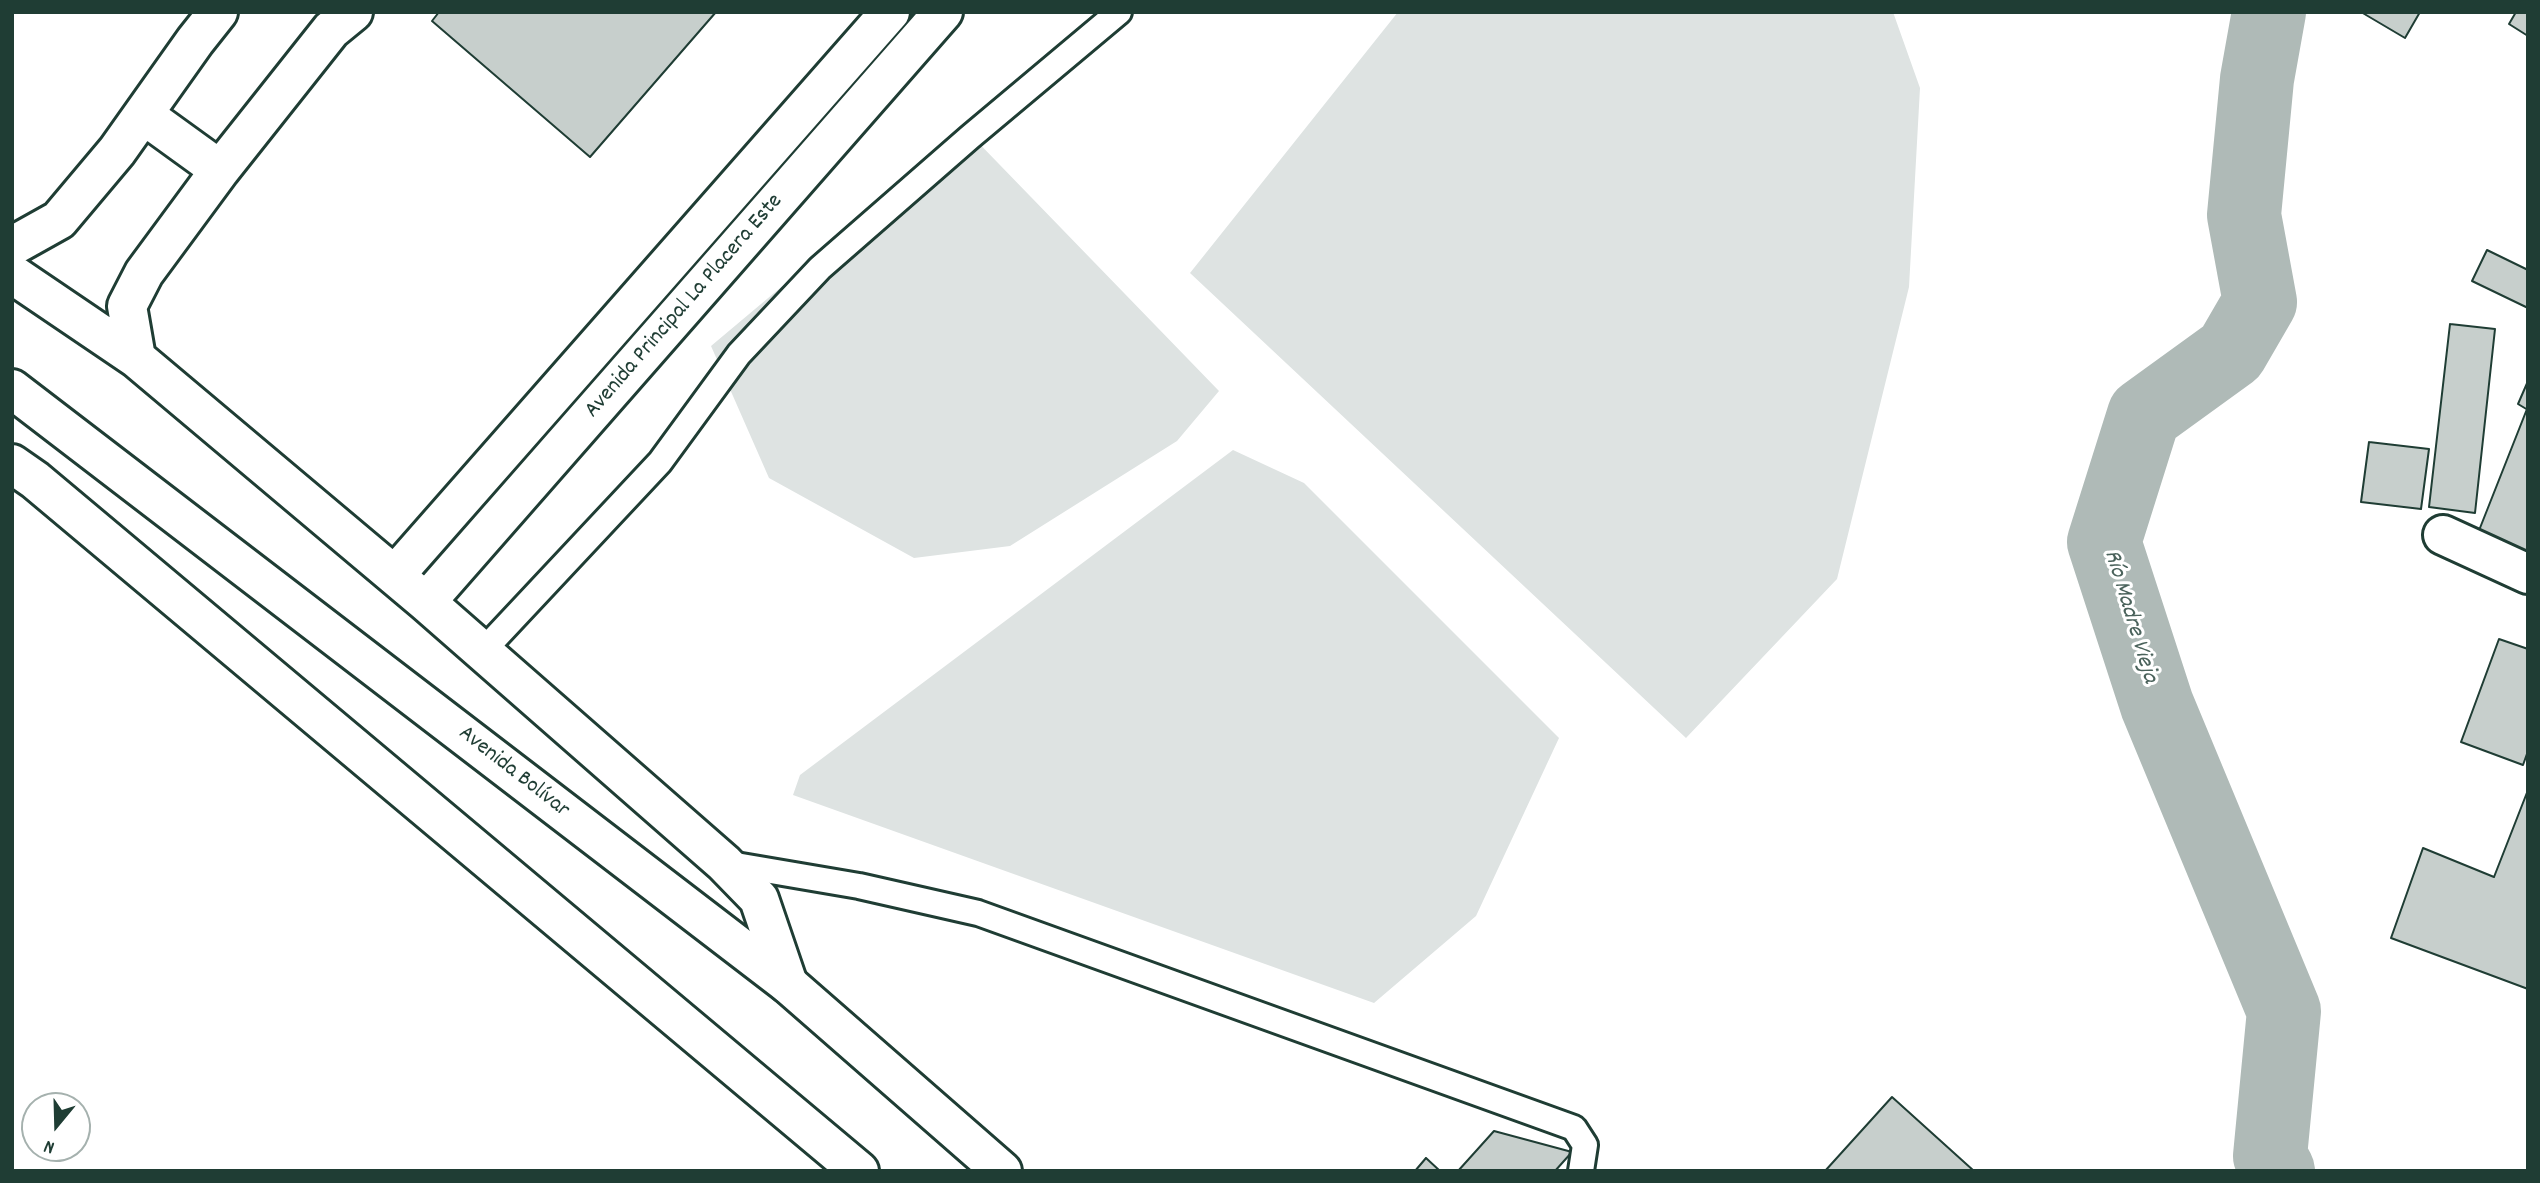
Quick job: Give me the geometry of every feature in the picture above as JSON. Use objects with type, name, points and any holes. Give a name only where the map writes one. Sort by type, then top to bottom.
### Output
[{"type":"street","points":[[12,243],[16,244],[59,220],[117,152],[218,12]]},
{"type":"street","name":"Avenida Principal La Placera Este","points":[[395,575],[890,12]]},
{"type":"street","name":"Avenida Principal La Placera Este","points":[[426,602],[943,12]]},
{"type":"street","points":[[136,358],[127,306],[144,273],[330,18]]},
{"type":"street","points":[[144,115],[220,170]]},
{"type":"street","points":[[12,274],[136,358],[395,575],[724,863],[759,899],[788,984]]},
{"type":"street","name":"Avenida Bolívar","points":[[12,389],[788,984],[1002,1171]]},
{"type":"street","points":[[12,464],[35,480],[859,1171]]},
{"type":"street","points":[[2443,535],[2528,574]]},
{"type":"lane","points":[[482,652],[660,462],[739,354],[820,268],[1119,12]]},
{"type":"lane","points":[[724,863],[848,884],[978,912],[1574,1128],[1585,1145],[1581,1171]]},
{"type":"shaded area","points":[[1398,12],[1893,12],[1920,88],[1909,287],[1837,579],[1686,738],[1190,273]]},
{"type":"shaded area","points":[[967,131],[1219,391],[1177,441],[1010,546],[914,558],[769,478],[711,346]]},
{"type":"shaded area","points":[[1233,450],[1304,483],[1559,738],[1476,916],[1374,1003],[793,795],[800,775]]},
{"type":"building","points":[[439,12],[716,12],[590,157],[432,21]]},
{"type":"building","points":[[2361,12],[2420,12],[2405,38]]},
{"type":"building","points":[[2516,12],[2528,12],[2528,36],[2509,24]]},
{"type":"building","points":[[2487,250],[2528,270],[2528,308],[2472,281]]},
{"type":"building","points":[[2450,324],[2495,329],[2475,513],[2429,507]]},
{"type":"building","points":[[2528,381],[2528,410],[2518,404]]},
{"type":"building","points":[[2528,410],[2528,553],[2478,533]]},
{"type":"building","points":[[2369,442],[2429,449],[2421,509],[2361,502]]},
{"type":"building","points":[[2499,639],[2528,649],[2528,751],[2523,765],[2461,742]]},
{"type":"building","points":[[2528,790],[2528,989],[2391,938],[2423,848],[2494,877]]},
{"type":"building","points":[[1892,1097],[1974,1171],[1825,1171]]},
{"type":"building","points":[[1494,1131],[1572,1152],[1555,1171],[1458,1171]]},
{"type":"building","points":[[1426,1158],[1440,1171],[1415,1171]]},
{"type":"waterway","name":"Río Madre Vieja","points":[[2269,12],[2257,79],[2244,215],[2260,302],[2231,352],[2144,415],[2104,542],[2157,705],[2284,1011],[2270,1156],[2278,1171]]}]
